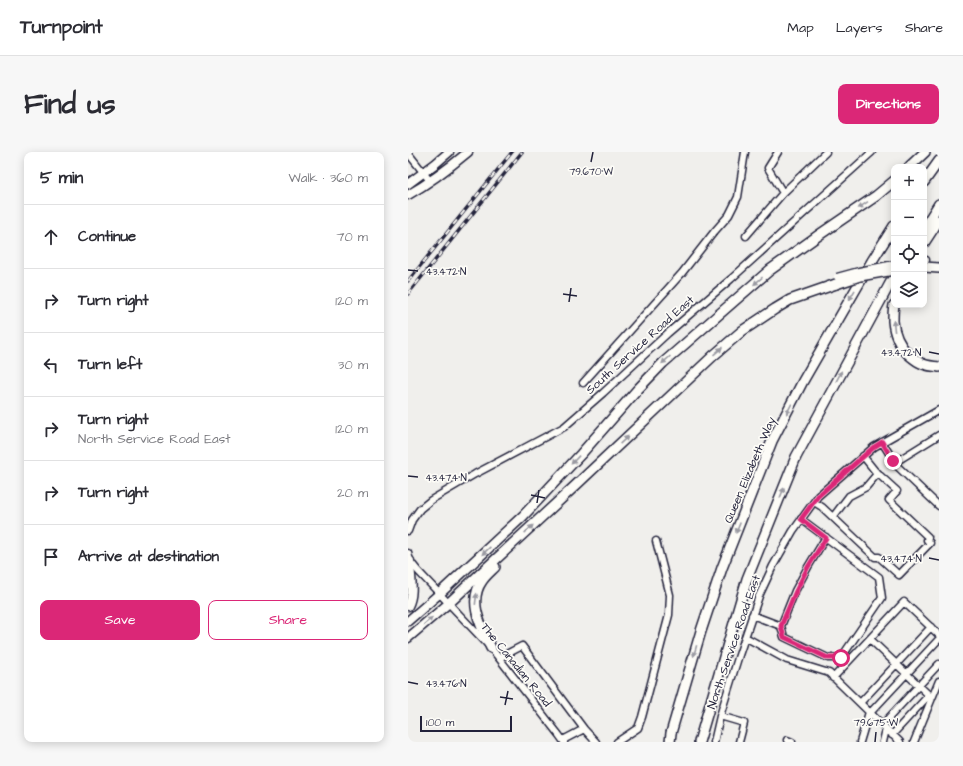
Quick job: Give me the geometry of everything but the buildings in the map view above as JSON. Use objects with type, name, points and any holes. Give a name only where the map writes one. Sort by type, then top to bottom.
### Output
[{"type":"highway","points":[[912,164],[925,152]]},
{"type":"highway","points":[[927,178],[939,161]]},
{"type":"highway","points":[[439,594],[523,516],[663,363],[770,270],[876,196],[891,184]]},
{"type":"highway","points":[[927,223],[939,204]]},
{"type":"highway","points":[[927,238],[939,220]]},
{"type":"highway","name":"Queen Elizabeth Way","points":[[670,742],[671,733],[701,631],[720,575],[772,441],[803,381],[872,260],[891,231]]},
{"type":"highway","points":[[927,263],[939,268]]},
{"type":"highway","points":[[449,603],[742,330],[790,300],[836,280],[891,271]]},
{"type":"highway","points":[[699,742],[747,579],[796,457],[891,282]]},
{"type":"highway","points":[[893,308],[893,326],[900,346],[912,358],[920,363],[939,367]]},
{"type":"highway","points":[[491,648],[478,618],[475,604],[477,591],[482,581],[502,559],[510,546]]},
{"type":"main road","points":[[408,184],[449,152]]},
{"type":"main road","points":[[408,195],[454,164],[468,152]]},
{"type":"main road","points":[[408,606],[410,604],[412,591],[409,557]]},
{"type":"main road","points":[[408,621],[439,594]]},
{"type":"main road","points":[[408,638],[449,603]]},
{"type":"street","points":[[583,383],[682,273],[729,215],[738,197],[745,152]]},
{"type":"street","points":[[778,152],[768,168],[783,193]]},
{"type":"street","points":[[746,236],[783,193],[826,152]]},
{"type":"street","points":[[861,152],[865,158]]},
{"type":"street","name":"South Service Road East","points":[[408,531],[412,520],[420,509],[431,500],[475,474],[564,427],[604,393],[668,333],[731,279],[872,152]]},
{"type":"street","points":[[408,153],[430,181]]},
{"type":"street","points":[[836,280],[879,266],[891,264]]},
{"type":"street","name":"North Service Road East","points":[[714,742],[720,716],[759,596],[773,566],[793,530],[818,496],[874,447],[938,413]]},
{"type":"street","points":[[894,463],[939,435]]},
{"type":"street","points":[[882,442],[894,463],[939,506]]},
{"type":"street","points":[[814,502],[822,507],[875,557],[879,557],[899,575],[930,543],[927,540],[928,537],[889,500],[897,491],[863,456]]},
{"type":"street","points":[[833,517],[849,496],[866,487],[878,473]]},
{"type":"street","points":[[801,519],[880,577],[882,598],[841,658],[828,658],[784,637],[781,626],[798,585],[826,538]]},
{"type":"street","points":[[617,742],[638,728],[669,615],[670,595],[656,541]]},
{"type":"street","points":[[409,557],[425,580],[449,603]]},
{"type":"street","points":[[833,678],[904,602],[939,635]]},
{"type":"street","name":"The Canadian Road","points":[[449,603],[491,648],[563,741]]},
{"type":"street","points":[[752,615],[781,626]]},
{"type":"street","points":[[860,703],[931,627]]},
{"type":"street","points":[[745,637],[787,660],[829,673],[900,742]]},
{"type":"street","points":[[870,639],[931,697]]},
{"type":"street","points":[[860,742],[869,712],[939,639]]},
{"type":"street","points":[[499,658],[522,646],[584,729],[596,742]]},
{"type":"street","points":[[883,742],[884,727],[919,685],[939,664]]},
{"type":"street","points":[[914,742],[931,697],[939,681]]},
{"type":"street","points":[[892,735],[931,697]]},
{"type":"street","points":[[720,716],[744,723],[739,742]]},
{"type":"street","points":[[563,741],[584,729]]},
{"type":"railway","points":[[408,281],[512,152]]},
{"type":"railway","points":[[408,294],[522,152]]},
{"type":"route","points":[[841,658],[828,658],[784,637],[781,626],[808,567],[826,538],[801,519],[818,496],[874,447],[882,442],[893,461]]}]
